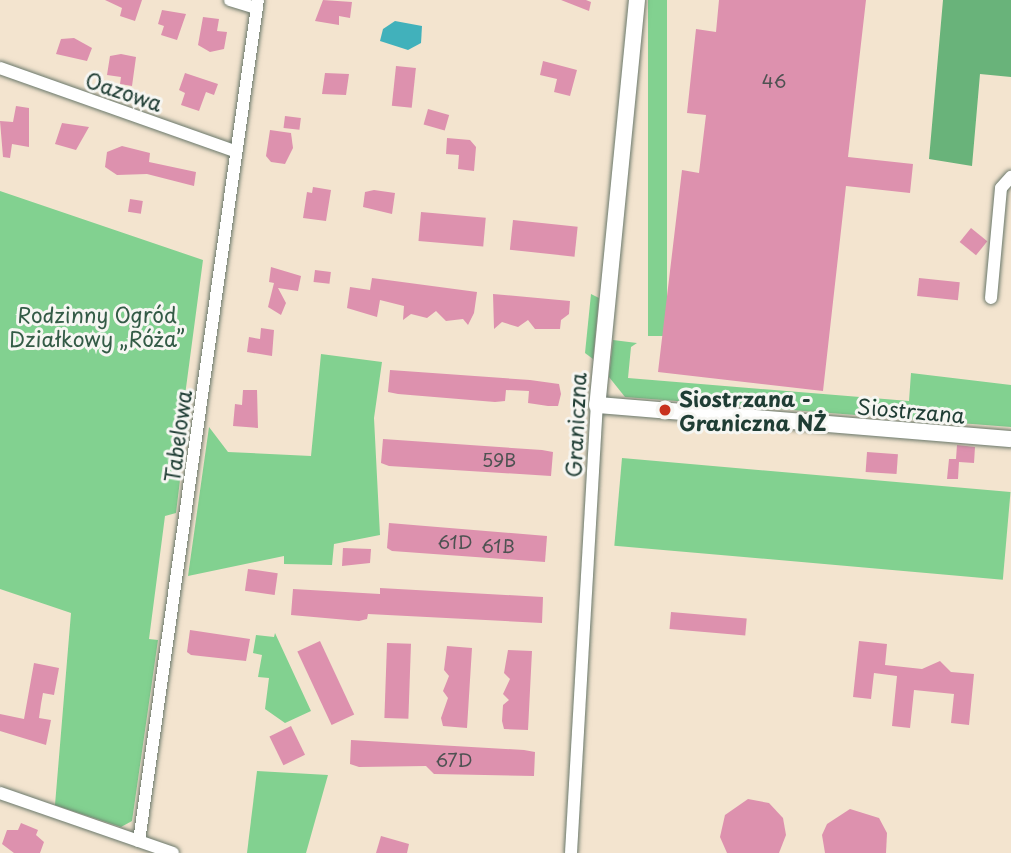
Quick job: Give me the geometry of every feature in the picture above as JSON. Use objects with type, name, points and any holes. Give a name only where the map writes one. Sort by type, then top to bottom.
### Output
[{"type":"street","points":[[230,0],[258,4]]},
{"type":"street","name":"Graniczna","points":[[571,853],[597,405],[637,0]]},
{"type":"street","name":"Tabelowa","points":[[139,841],[258,4]]},
{"type":"street","name":"Oazowa","points":[[0,68],[235,151]]},
{"type":"street","points":[[990,298],[1001,188],[1011,177]]},
{"type":"street","name":"Siostrzana","points":[[597,405],[1011,439]]},
{"type":"street","points":[[0,793],[173,853]]},
{"type":"green space","points":[[648,0],[667,0],[667,336],[648,336]]},
{"type":"green space","points":[[943,0],[1011,0],[1011,77],[980,74],[972,166],[929,159]]},
{"type":"green space","name":"Rodzinny Ogród Działkowy „Róża”","points":[[0,191],[203,260],[182,418],[187,421],[183,442],[176,444],[184,453],[181,467],[173,469],[170,477],[180,480],[176,513],[165,516],[149,639],[158,640],[132,821],[121,827],[55,805],[71,613],[0,589]]},
{"type":"green space","points":[[591,294],[599,298],[593,359],[585,353]]},
{"type":"green space","points":[[613,340],[637,343],[631,347],[628,378],[909,401],[911,373],[1011,385],[1011,427],[625,397],[609,377]]},
{"type":"green space","points":[[321,354],[382,362],[374,418],[380,535],[334,544],[332,565],[284,564],[284,556],[188,576],[209,427],[228,452],[311,456]]},
{"type":"green space","points":[[622,458],[1011,492],[1003,580],[614,546]]},
{"type":"green space","points":[[275,633],[311,711],[285,723],[265,709],[269,678],[258,677],[262,655],[253,653],[256,635],[274,637]]},
{"type":"green space","points":[[257,771],[328,775],[306,853],[247,853]]},
{"type":"water","points":[[395,21],[422,26],[421,43],[408,50],[380,41],[383,29]]},
{"type":"building","points":[[105,0],[142,0],[135,21],[120,16],[122,8]]},
{"type":"building","points":[[323,0],[352,2],[350,18],[339,16],[339,25],[315,21]]},
{"type":"building","points":[[561,0],[586,0],[591,2],[589,11]]},
{"type":"building","points":[[719,0],[866,0],[848,157],[913,164],[910,193],[846,186],[823,391],[658,372],[682,170],[699,173],[706,115],[687,113],[696,29],[716,32]]},
{"type":"building","points":[[162,10],[186,14],[177,40],[161,35],[164,26],[158,24]]},
{"type":"building","points":[[203,17],[219,19],[217,31],[227,32],[224,49],[210,52],[198,45]]},
{"type":"building","points":[[74,38],[92,48],[87,61],[56,54],[61,39]]},
{"type":"building","points":[[121,54],[136,57],[132,86],[120,84],[121,77],[107,75],[110,56]]},
{"type":"building","points":[[543,61],[577,70],[570,96],[554,92],[557,79],[540,75]]},
{"type":"building","points":[[396,66],[416,68],[412,108],[392,106]]},
{"type":"building","points":[[185,73],[218,84],[214,95],[206,92],[199,111],[181,105],[185,93],[179,90]]},
{"type":"building","points":[[325,73],[349,74],[346,95],[322,94]]},
{"type":"building","points":[[16,106],[29,108],[29,147],[12,144],[10,158],[3,157],[0,121],[13,122]]},
{"type":"building","points":[[428,109],[449,115],[445,130],[424,124]]},
{"type":"building","points":[[285,116],[301,118],[299,130],[284,128]]},
{"type":"building","points":[[62,123],[89,127],[76,150],[55,144]]},
{"type":"building","points":[[270,130],[291,133],[293,148],[285,164],[271,162],[266,156]]},
{"type":"building","points":[[447,138],[470,140],[476,147],[474,171],[458,169],[459,155],[446,154]]},
{"type":"building","points":[[122,146],[150,153],[149,162],[196,172],[194,186],[147,174],[117,175],[105,167],[107,152]]},
{"type":"building","points":[[313,187],[331,190],[326,221],[303,218],[307,192],[312,193]]},
{"type":"building","points":[[374,190],[395,193],[392,214],[363,207],[365,192]]},
{"type":"building","points":[[130,199],[143,201],[141,214],[128,212]]},
{"type":"building","points":[[421,212],[486,218],[483,247],[418,241]]},
{"type":"building","points":[[513,220],[578,227],[575,257],[510,250]]},
{"type":"building","points":[[971,228],[987,241],[976,255],[960,242]]},
{"type":"building","points":[[271,267],[301,276],[298,291],[278,288],[286,303],[281,315],[268,307],[274,283],[269,282]]},
{"type":"building","points":[[315,270],[331,272],[329,284],[314,282]]},
{"type":"building","points":[[372,278],[477,292],[474,313],[468,325],[463,319],[446,321],[436,311],[427,318],[411,314],[403,320],[404,306],[380,300],[377,317],[347,308],[350,287],[370,290]]},
{"type":"building","points":[[919,278],[960,282],[958,300],[917,296]]},
{"type":"building","points":[[493,294],[570,301],[569,314],[561,320],[560,329],[535,329],[528,320],[518,327],[502,322],[494,329]]},
{"type":"building","points":[[261,328],[274,330],[272,356],[247,352],[249,337],[260,339]]},
{"type":"building","points":[[390,370],[559,384],[561,394],[558,406],[548,406],[528,403],[529,391],[506,390],[505,401],[495,402],[398,394],[388,392]]},
{"type":"building","points":[[243,390],[257,390],[258,428],[233,426],[235,404],[242,405]]},
{"type":"building","points":[[383,439],[553,452],[551,476],[389,466],[381,463]]},
{"type":"building","points":[[957,445],[975,447],[974,463],[959,462],[958,479],[947,479],[949,459],[956,459]]},
{"type":"building","points":[[867,452],[898,454],[897,474],[866,472]]},
{"type":"building","points":[[389,523],[547,536],[545,562],[392,551],[387,548]]},
{"type":"building","points":[[343,548],[371,549],[370,563],[342,566]]},
{"type":"building","points":[[248,569],[278,573],[275,595],[245,591]]},
{"type":"building","points":[[380,588],[543,597],[542,623],[368,614],[367,619],[359,621],[291,615],[293,589],[380,594]]},
{"type":"building","points":[[671,612],[747,619],[745,636],[670,629]]},
{"type":"building","points":[[190,630],[250,639],[246,661],[191,655],[187,652]]},
{"type":"building","points":[[320,641],[354,714],[332,725],[297,652]]},
{"type":"building","points":[[859,641],[887,644],[885,665],[922,669],[940,661],[951,672],[974,674],[969,725],[951,723],[954,694],[914,690],[910,728],[892,726],[897,676],[874,673],[871,699],[853,697]]},
{"type":"building","points":[[387,643],[411,644],[408,719],[384,718]]},
{"type":"building","points":[[447,646],[472,648],[467,728],[443,726],[441,718],[448,698],[443,691],[449,676],[444,670]]},
{"type":"building","points":[[508,650],[532,651],[528,730],[504,729],[502,721],[503,705],[509,700],[503,694],[510,679],[504,673]]},
{"type":"building","points":[[34,663],[59,668],[54,695],[43,693],[41,704],[39,718],[51,720],[46,745],[0,731],[0,714],[24,719]]},
{"type":"building","points":[[291,726],[305,755],[283,765],[269,737]]},
{"type":"building","points":[[351,740],[535,752],[534,776],[434,774],[426,766],[359,767],[350,764]]},
{"type":"building","points":[[748,799],[769,803],[783,818],[786,835],[779,853],[727,853],[720,837],[725,815]]},
{"type":"building","points":[[850,809],[879,818],[887,833],[886,853],[825,853],[822,835],[827,824]]},
{"type":"building","points":[[21,823],[38,830],[36,835],[44,842],[40,853],[14,853],[2,844],[7,830],[18,830]]},
{"type":"building","points":[[381,836],[409,844],[407,853],[376,853]]},
{"type":"place","name":"Siostrzana - Graniczna NŻ","points":[[665,410]]}]
